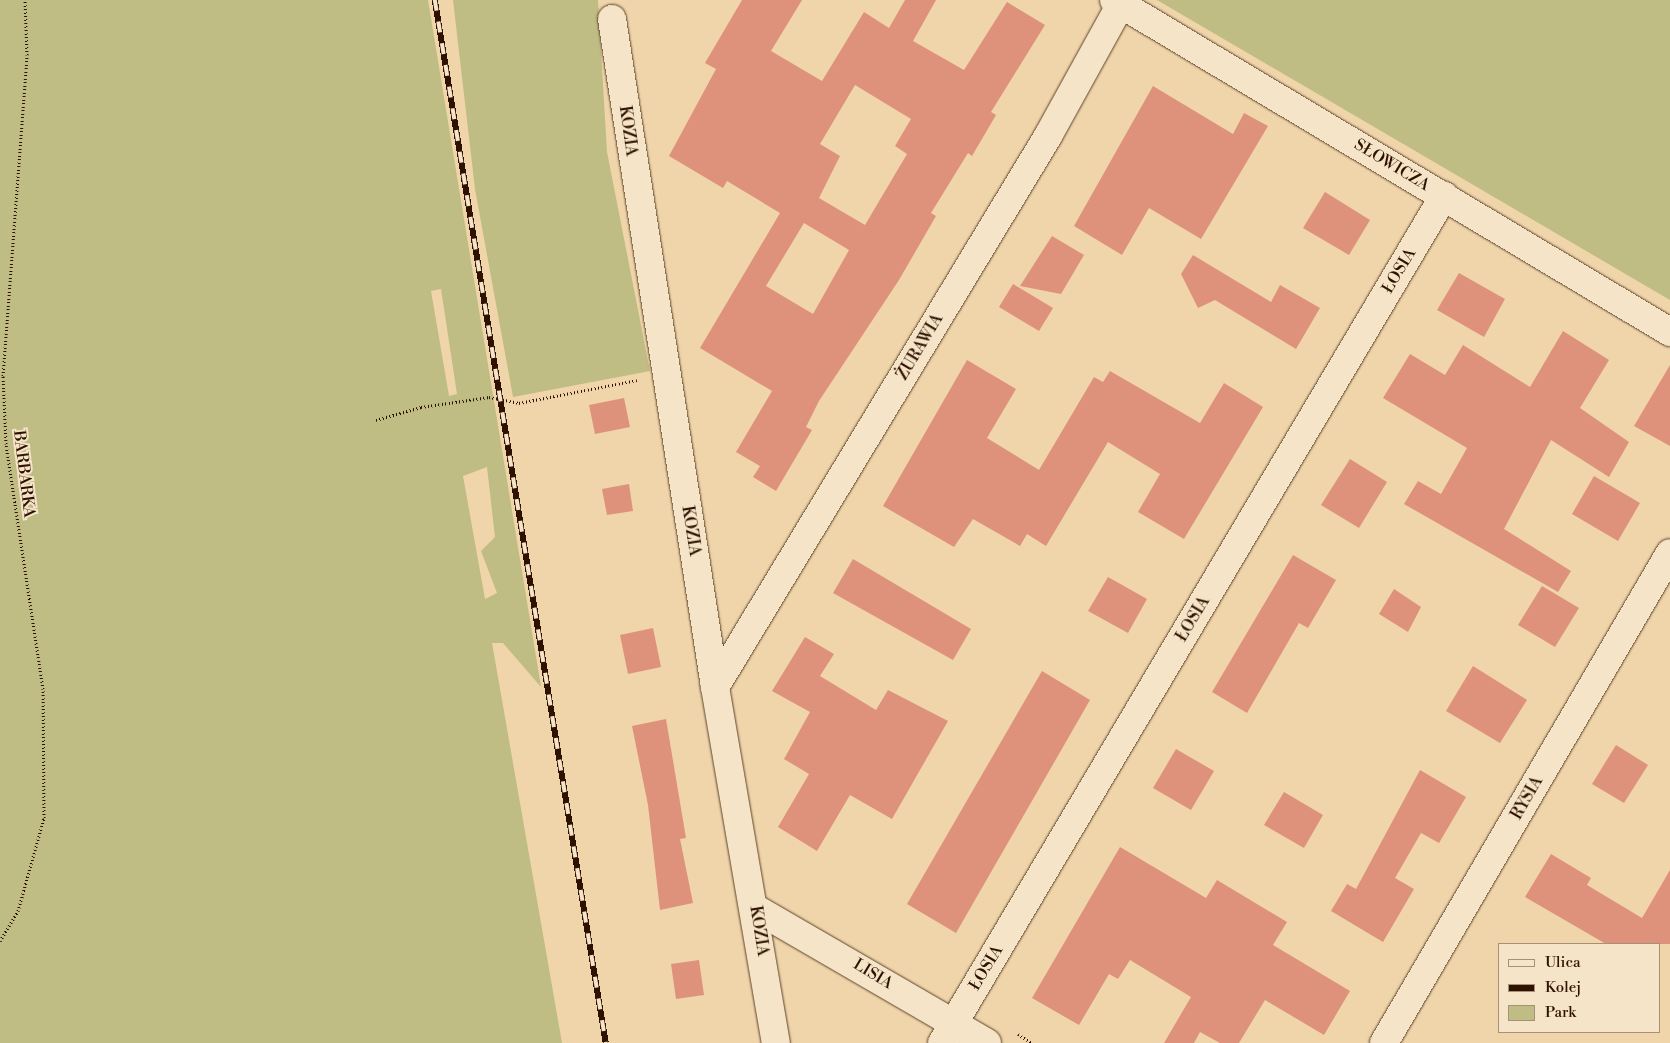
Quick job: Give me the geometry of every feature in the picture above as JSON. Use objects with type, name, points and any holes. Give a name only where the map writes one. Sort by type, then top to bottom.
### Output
[{"type":"street","name":"SŁOWICZA","points":[[1118,2],[1670,332]]},
{"type":"street","name":"ŻURAWIA","points":[[715,687],[1048,136],[1118,2]]},
{"type":"street","name":"KOZIA","points":[[612,19],[715,687],[756,909],[776,1043]]},
{"type":"street","name":"ŁOSIA","points":[[948,1033],[1444,196]]},
{"type":"street","name":"RYSIA","points":[[1384,1043],[1670,553]]},
{"type":"street","name":"LISIA","points":[[756,909],[948,1033],[988,1043]]},
{"type":"path","name":"BARBARKA","points":[[0,941],[18,911],[44,818],[44,689],[6,444],[3,376],[26,55],[25,0]]},
{"type":"path","points":[[376,420],[421,407],[489,397],[519,403],[667,374]]},
{"type":"green space","points":[[0,0],[428,0],[541,687],[503,643],[492,643],[562,1043],[0,1043]],"holes":[[[441,289],[457,394],[449,396],[431,291]],[[487,467],[495,537],[481,551],[497,593],[485,599],[463,476]]]},
{"type":"green space","points":[[453,0],[598,0],[607,152],[650,371],[513,397],[475,189]]},
{"type":"green space","points":[[1157,0],[1670,0],[1670,300]]},
{"type":"building","points":[[742,0],[802,0],[771,51],[822,81],[864,12],[889,28],[905,0],[936,0],[913,41],[964,70],[1007,2],[1045,25],[991,112],[996,115],[972,156],[968,153],[931,213],[936,216],[899,280],[819,401],[806,427],[812,430],[776,491],[753,477],[760,466],[736,452],[772,391],[700,348],[780,213],[727,181],[723,188],[669,156],[716,69],[705,63]],"holes":[[[855,85],[911,119],[895,146],[907,154],[865,225],[819,198],[840,156],[820,144]],[[804,223],[849,250],[813,314],[766,286]]]},
{"type":"building","points":[[1153,86],[1233,134],[1244,113],[1268,126],[1201,239],[1149,208],[1122,255],[1074,226]]},
{"type":"building","points":[[1325,192],[1370,220],[1349,255],[1303,228]]},
{"type":"building","points":[[1052,236],[1084,255],[1061,294],[1020,286]]},
{"type":"building","points":[[1193,255],[1271,302],[1280,285],[1320,308],[1296,349],[1215,300],[1198,308],[1181,274]]},
{"type":"building","points":[[1459,273],[1505,299],[1484,337],[1437,310]]},
{"type":"building","points":[[1013,284],[1053,308],[1039,331],[999,307]]},
{"type":"building","points":[[1563,331],[1609,360],[1580,408],[1629,442],[1609,477],[1551,440],[1504,529],[1571,571],[1558,592],[1404,504],[1418,481],[1441,494],[1467,448],[1383,398],[1410,354],[1445,375],[1463,345],[1530,387]]},
{"type":"building","points":[[967,360],[1016,389],[987,438],[1039,470],[1094,377],[1103,382],[1110,371],[1200,423],[1224,383],[1263,407],[1184,539],[1138,512],[1160,474],[1108,442],[1046,546],[1027,534],[1020,546],[973,519],[954,547],[883,506]]},
{"type":"building","points":[[1670,365],[1670,446],[1634,426]]},
{"type":"building","points":[[624,398],[630,427],[595,434],[589,405]]},
{"type":"building","points":[[1350,459],[1387,482],[1359,528],[1321,505]]},
{"type":"building","points":[[1594,476],[1640,503],[1618,541],[1572,514]]},
{"type":"building","points":[[629,484],[633,511],[607,515],[602,489]]},
{"type":"building","points":[[1293,555],[1336,580],[1308,628],[1299,623],[1247,713],[1212,692]]},
{"type":"building","points":[[853,559],[971,629],[953,660],[833,593]]},
{"type":"building","points":[[1108,577],[1147,599],[1128,633],[1088,611]]},
{"type":"building","points":[[1542,586],[1579,608],[1555,647],[1518,625]]},
{"type":"building","points":[[1394,589],[1421,607],[1408,632],[1379,614]]},
{"type":"building","points":[[653,628],[661,667],[628,674],[620,635]]},
{"type":"building","points":[[805,637],[834,654],[820,676],[876,710],[888,690],[948,721],[892,819],[850,795],[817,851],[778,827],[809,774],[784,759],[810,712],[772,691]]},
{"type":"building","points":[[1473,666],[1527,700],[1500,743],[1446,711]]},
{"type":"building","points":[[1042,671],[1090,700],[956,933],[907,904]]},
{"type":"building","points":[[666,719],[686,838],[680,839],[693,903],[660,910],[648,805],[632,726]]},
{"type":"building","points":[[1616,745],[1648,765],[1624,803],[1592,784]]},
{"type":"building","points":[[1176,749],[1214,771],[1191,810],[1153,788]]},
{"type":"building","points":[[1420,770],[1466,797],[1439,843],[1421,833],[1395,878],[1414,889],[1383,942],[1331,911],[1347,884],[1356,889]]},
{"type":"building","points":[[1284,792],[1323,815],[1304,848],[1264,825]]},
{"type":"building","points":[[1120,847],[1206,898],[1217,880],[1287,922],[1273,945],[1350,991],[1324,1035],[1265,1000],[1239,1043],[1220,1043],[1200,1032],[1194,1043],[1164,1043],[1191,997],[1130,960],[1118,979],[1109,974],[1079,1025],[1032,998]]},
{"type":"building","points":[[1551,854],[1591,878],[1587,885],[1642,918],[1670,870],[1670,944],[1604,943],[1525,897]]},
{"type":"building","points":[[699,960],[704,995],[676,999],[671,964]]},
{"type":"railway","points":[[435,0],[606,1043]]}]
